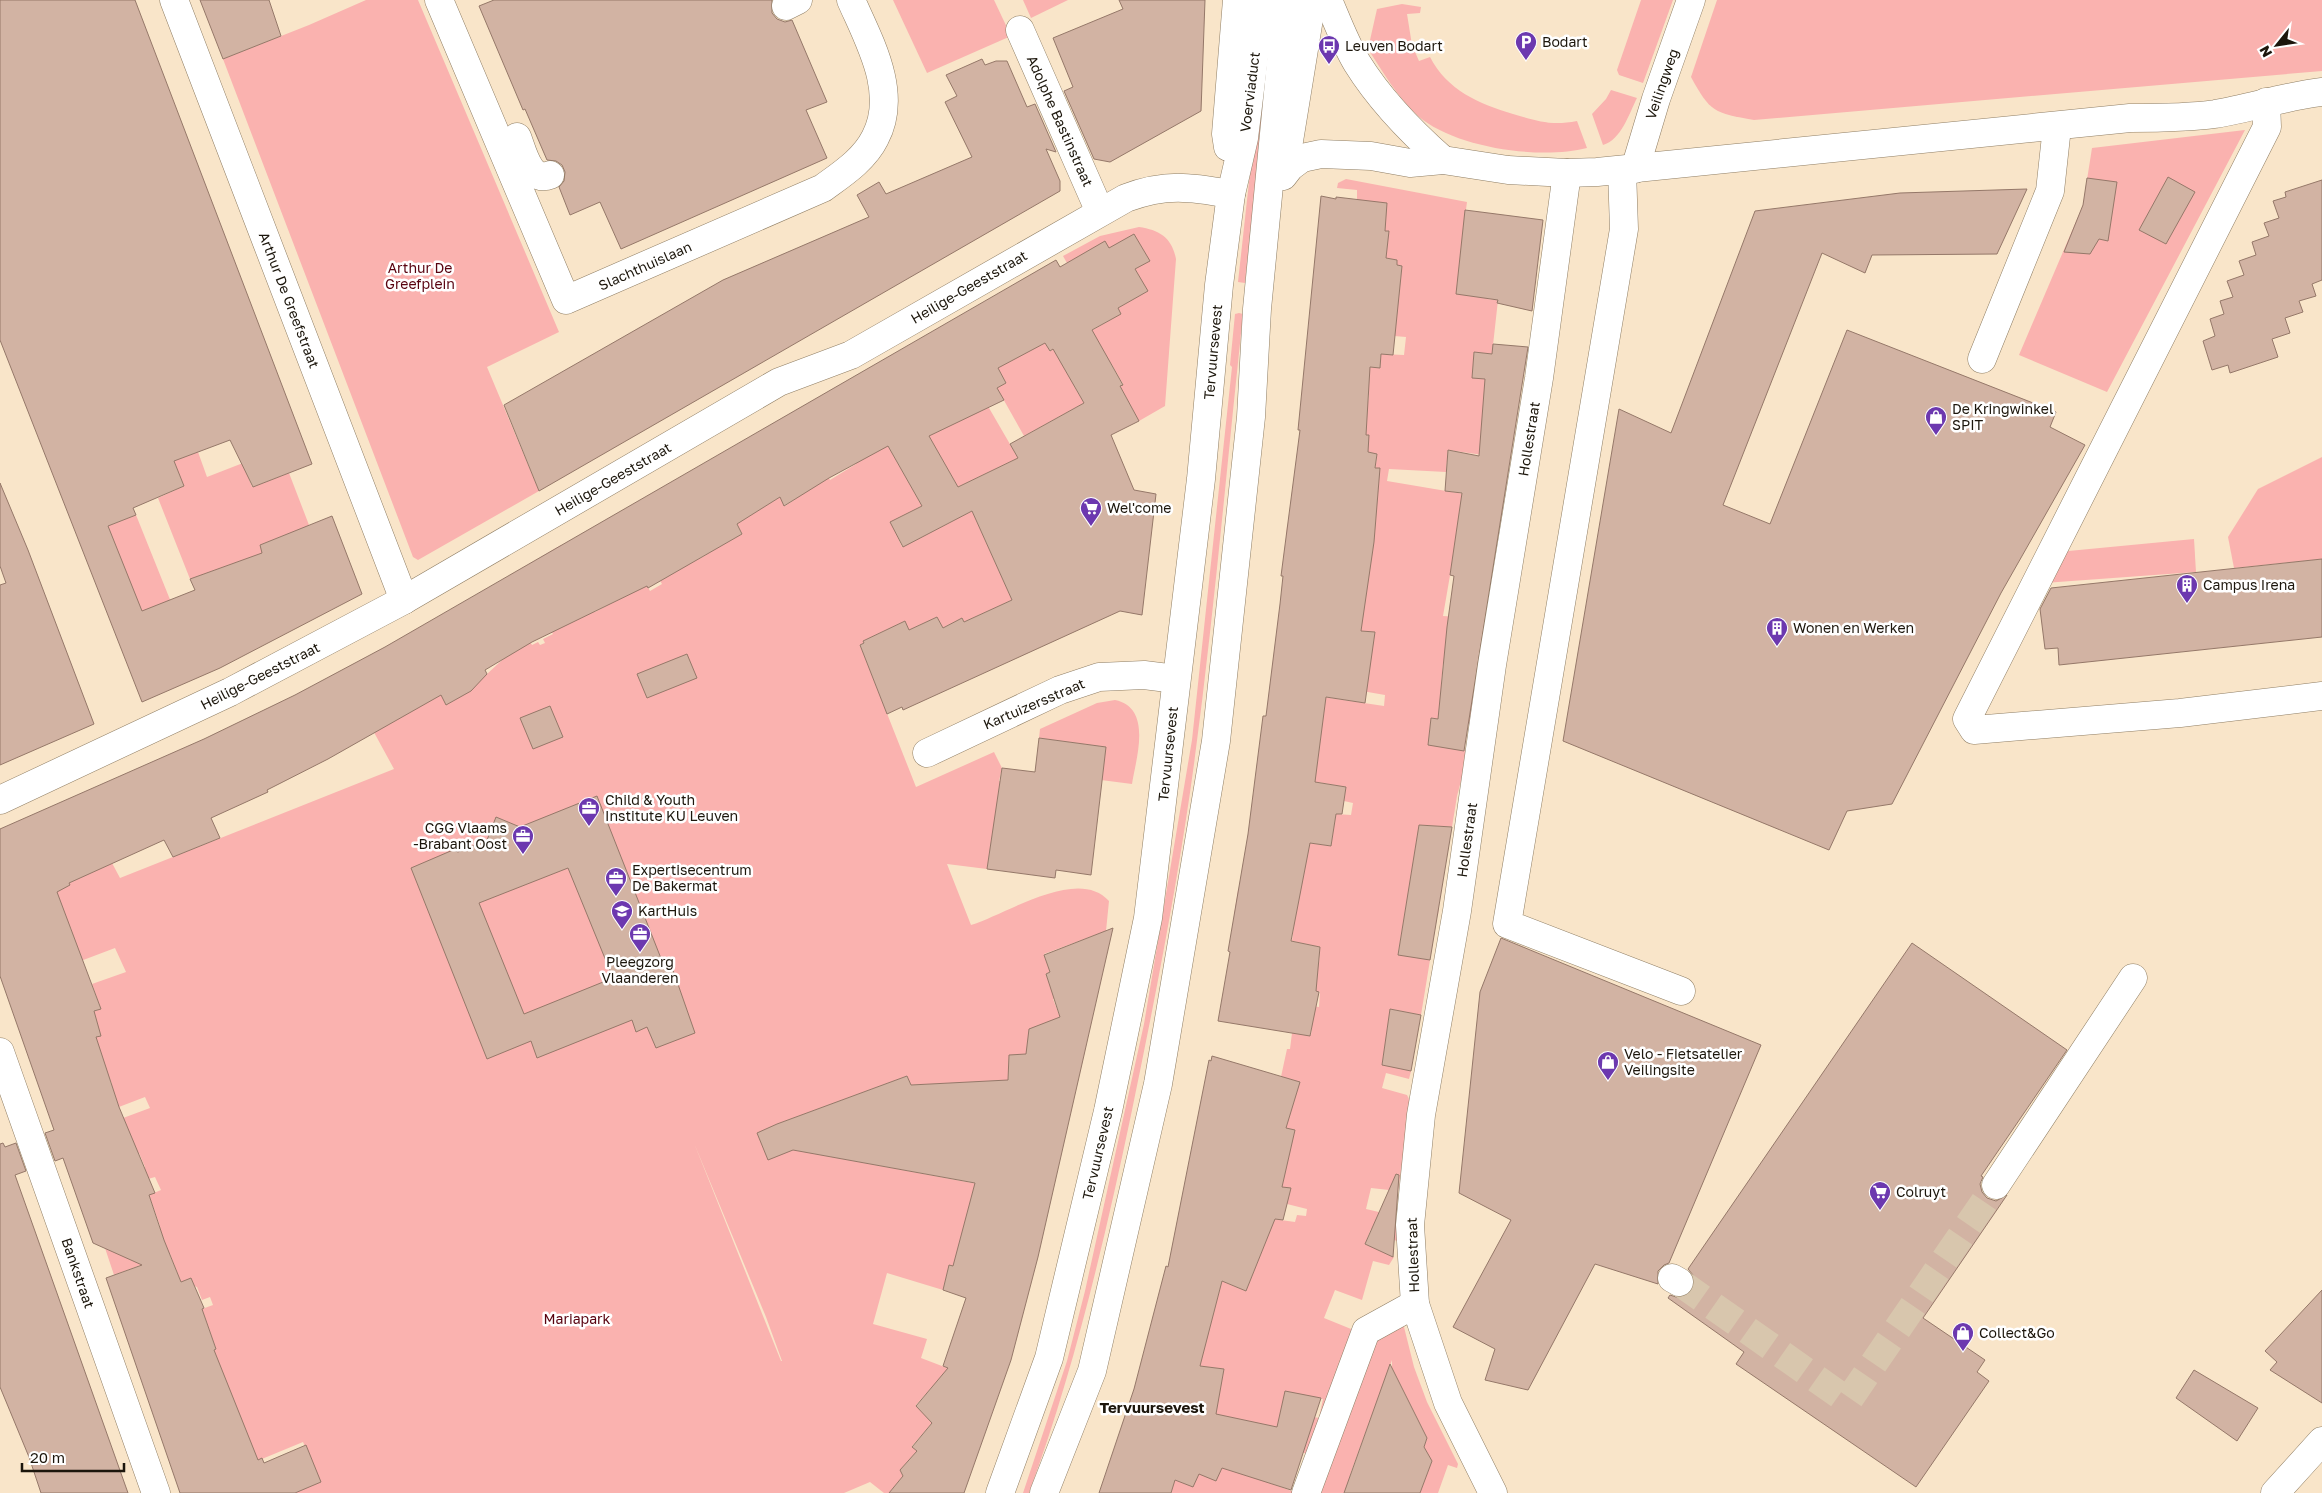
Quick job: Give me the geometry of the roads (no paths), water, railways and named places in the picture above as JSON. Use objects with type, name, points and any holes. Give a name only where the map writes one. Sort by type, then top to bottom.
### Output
[{"type":"street","name":"Arthur De Greefstraat","points":[[174,0],[404,600]]},
{"type":"street","name":"Slachthuislaan","points":[[441,7],[566,300],[823,188],[854,165],[875,138],[883,112],[882,79],[871,44],[851,0]]},
{"type":"street","name":"Tervuursevest","points":[[1000,1493],[1049,1358],[1108,1111],[1148,918],[1201,479],[1219,285],[1233,189],[1226,134],[1237,0]]},
{"type":"street","name":"Voerviaduct","points":[[1233,189],[1244,138],[1261,0]]},
{"type":"street","name":"Voerviaduct","points":[[1256,308],[1287,0]]},
{"type":"street","points":[[1044,1493],[1092,1371],[1158,1084],[1216,741],[1251,417],[1256,308],[1274,282],[1283,176],[1312,0]]},
{"type":"street","points":[[1328,0],[1345,40],[1366,76],[1411,131],[1443,160]]},
{"type":"street","name":"Veilingweg","points":[[1681,991],[1507,924],[1624,229],[1629,169],[1691,0]]},
{"type":"street","points":[[441,7],[468,22],[531,170],[537,176],[550,175]]},
{"type":"street","name":"Adolphe Bastinstraat","points":[[1020,30],[1100,212]]},
{"type":"street","points":[[1283,176],[1290,167],[1302,158],[1321,154],[1371,156],[1410,163],[1443,160],[1508,170],[1567,173],[1629,169],[2057,127],[2130,118],[2189,117],[2217,114],[2266,102],[2322,92]]},
{"type":"street","points":[[2266,102],[2266,127],[1967,719],[1974,730],[2180,713],[2322,696]]},
{"type":"street","points":[[1982,359],[2050,190],[2057,127]]},
{"type":"street","name":"Hollestraat","points":[[1493,1493],[1448,1403],[1415,1304],[1410,1225],[1421,1114],[1456,911],[1492,665],[1539,378],[1567,173]]},
{"type":"street","name":"Heilige-Geeststraat","points":[[0,800],[230,692],[404,600],[779,382],[851,355],[1126,198],[1149,190],[1189,187],[1233,189]]},
{"type":"street","name":"Kartuizersstraat","points":[[927,753],[1060,690],[1100,677],[1144,675],[1176,679]]},
{"type":"street","points":[[1996,1185],[2133,978]]},
{"type":"street","name":"Bankstraat","points":[[0,1052],[156,1493]]},
{"type":"street","points":[[1306,1493],[1366,1331],[1415,1304]]},
{"type":"street","points":[[2274,1493],[2322,1441]]},
{"type":"tunnel","points":[[1679,1282],[1848,1401],[1996,1185]]},
{"type":"place","name":"Bodart","points":[[1526,61]]},
{"type":"place","name":"Leuven Bodart","points":[[1329,65]]},
{"type":"place","name":"De Kringwinkel SPIT","points":[[1936,436]]},
{"type":"place","name":"Wel'come","points":[[1091,527]]},
{"type":"place","name":"Campus Irena","points":[[2187,604]]},
{"type":"place","name":"Wonen en Werken","points":[[1777,647]]},
{"type":"place","name":"Child & Youth Institute KU Leuven","points":[[589,827]]},
{"type":"place","name":"CGG Vlaams -Brabant Oost","points":[[523,855]]},
{"type":"place","name":"Expertisecentrum De Bakermat","points":[[616,897]]},
{"type":"place","name":"KartHuis","points":[[622,930]]},
{"type":"place","name":"Pleegzorg Vlaanderen","points":[[640,953]]},
{"type":"place","name":"Velo - Fietsatelier Veilingsite","points":[[1608,1081]]},
{"type":"place","name":"Colruyt","points":[[1880,1211]]},
{"type":"place","name":"Collect&Go","points":[[1963,1352]]},
{"type":"district","name":"Tervuursevest","points":[[1152,1408]]},
{"type":"park label","name":"Arthur De Greefplein","points":[[420,276]]},
{"type":"park label","name":"Mariapark","points":[[577,1319]]}]
